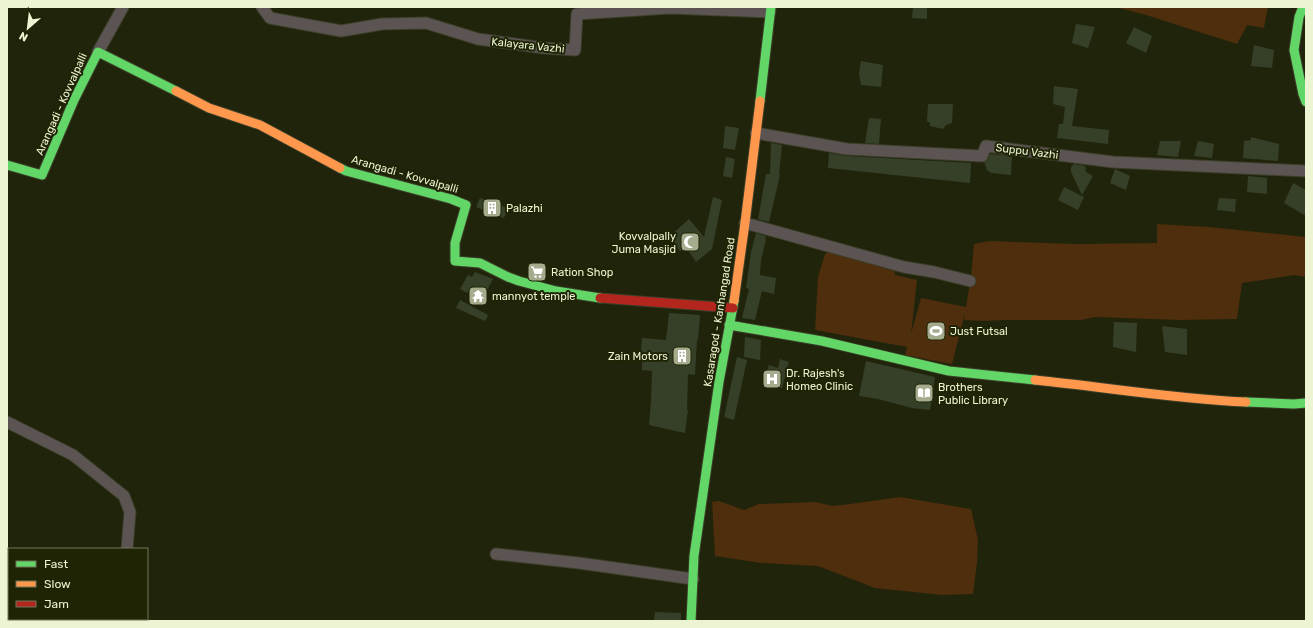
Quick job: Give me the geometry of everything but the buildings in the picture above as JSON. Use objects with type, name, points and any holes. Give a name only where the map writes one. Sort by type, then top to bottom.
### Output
[{"type":"street","points":[[98,52],[123,7]]},
{"type":"street","name":"Kalayara Vazhi","points":[[262,7],[270,18],[341,32],[382,24],[426,23],[478,39],[544,48],[575,50],[577,14],[670,8],[770,10]]},
{"type":"street","points":[[1303,7],[1299,17],[1294,50],[1302,94],[1306,102]]},
{"type":"street","name":"Kasaragod - Kanhangad Road","points":[[691,621],[694,556],[719,382],[733,308],[745,223],[770,10]]},
{"type":"street","name":"Arangadi - Kovvalpalli","points":[[7,165],[42,175],[74,100],[98,52],[209,108],[260,125],[346,171],[451,199],[466,205],[455,243],[455,261],[480,263],[508,278],[556,291],[589,297],[733,308]]},
{"type":"street","name":"Suppu Vazhi","points":[[756,133],[847,149],[982,156],[986,146],[1113,162],[1306,171]]},
{"type":"street","points":[[745,223],[904,267],[934,272],[970,281]]},
{"type":"street","points":[[729,325],[822,341],[949,371],[1103,387],[1140,393],[1204,400],[1294,404],[1306,403]]},
{"type":"street","points":[[7,422],[73,455],[124,496],[130,512],[127,548]]},
{"type":"street","points":[[496,554],[579,563],[693,579]]},
{"type":"shaded area","points":[[1119,7],[1268,7],[1264,28],[1247,25],[1237,44]]},
{"type":"shaded area","points":[[1157,224],[1209,227],[1306,237],[1306,277],[1294,275],[1242,283],[1237,319],[1179,320],[1095,317],[1081,320],[983,321],[964,320],[965,313],[952,364],[905,355],[907,347],[815,330],[818,277],[825,254],[832,250],[894,267],[895,275],[917,280],[911,334],[921,298],[966,307],[974,244],[989,241],[1076,244],[1157,243]]},
{"type":"shaded area","points":[[900,497],[971,509],[978,540],[973,594],[942,595],[875,588],[818,566],[761,563],[715,556],[712,502],[719,501],[744,510],[759,504],[815,502],[833,506]]},
{"type":"traffic: fast","points":[[760,101],[771,7]]},
{"type":"traffic: fast","points":[[1303,7],[1299,17],[1294,50],[1306,102]]},
{"type":"traffic: fast","points":[[7,165],[42,175],[74,100],[98,52],[176,91]]},
{"type":"traffic: fast","points":[[340,168],[346,171],[451,199],[466,205],[455,243],[455,261],[480,263],[519,281],[556,291],[600,298]]},
{"type":"traffic: fast","points":[[691,621],[694,556],[719,382],[734,301]]},
{"type":"traffic: fast","points":[[729,325],[822,341],[949,371],[1035,380]]},
{"type":"traffic: fast","points":[[1246,402],[1306,403]]},
{"type":"traffic: slow","points":[[176,91],[209,108],[260,125],[340,168]]},
{"type":"traffic: slow","points":[[734,301],[760,101]]},
{"type":"traffic: slow","points":[[1035,380],[1166,396],[1246,402]]},
{"type":"traffic: jam","points":[[600,298],[733,308]]},
{"type":"place","name":"Palazhi","points":[[492,208]]},
{"type":"place","name":"Kovvalpally Juma Masjid","points":[[690,242]]},
{"type":"place","name":"Ration Shop","points":[[537,272]]},
{"type":"place","name":"mannyot temple","points":[[478,296]]},
{"type":"place","name":"Just Futsal","points":[[936,331]]},
{"type":"place","name":"Zain Motors","points":[[682,356]]},
{"type":"place","name":"Dr. Rajesh's Homeo Clinic","points":[[772,379]]},
{"type":"place","name":"Brothers Public Library","points":[[924,393]]}]
